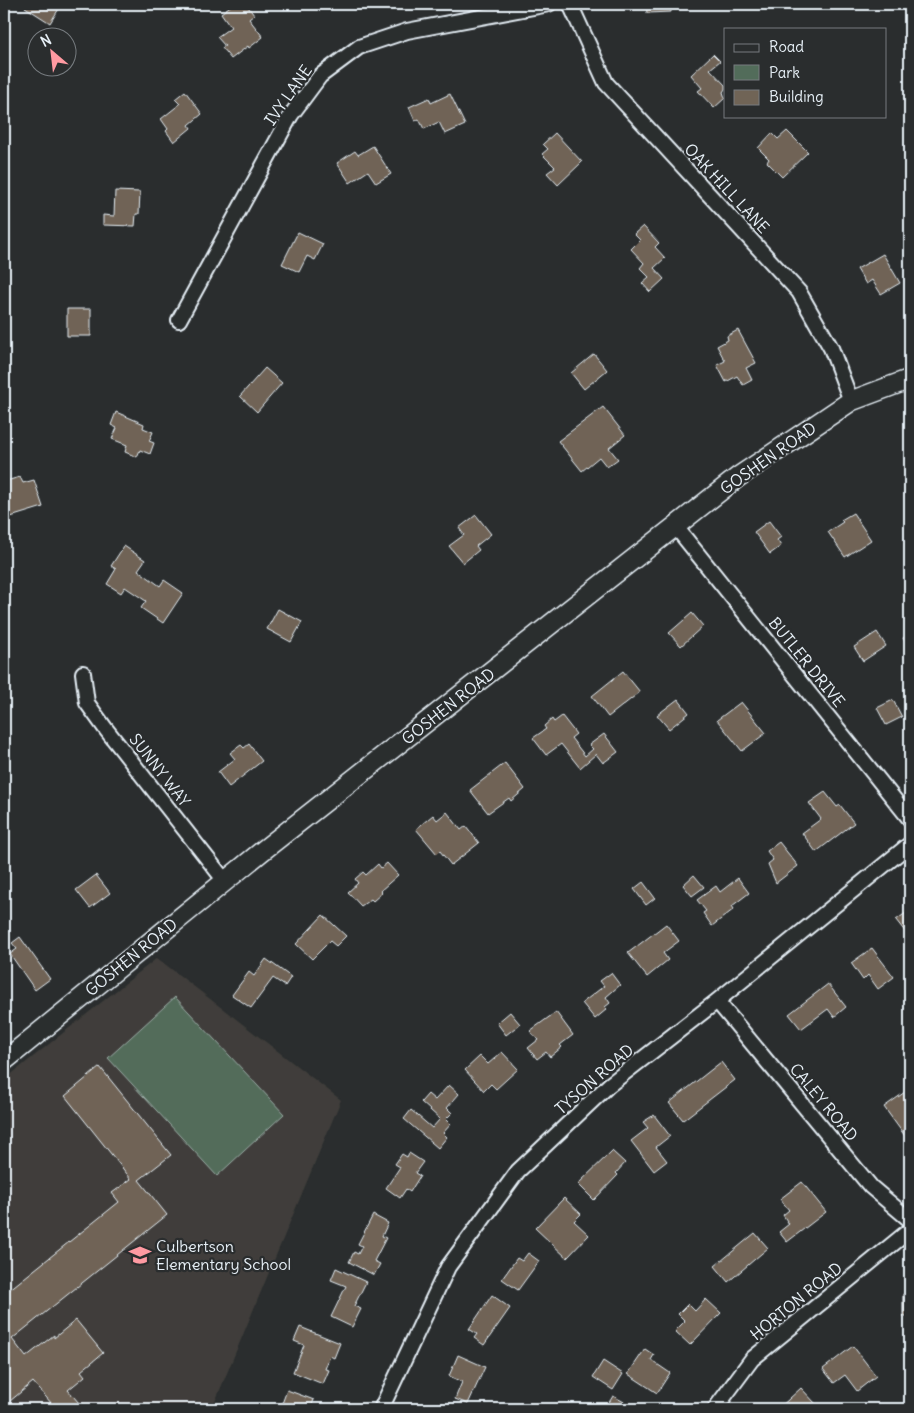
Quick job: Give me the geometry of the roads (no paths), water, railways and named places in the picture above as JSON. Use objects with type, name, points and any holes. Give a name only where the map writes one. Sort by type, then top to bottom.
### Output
[{"type":"street","name":"IVY LANE","points":[[179,320],[291,115],[320,76],[359,47],[407,31],[549,4]]},
{"type":"street","name":"OAK HILL LANE","points":[[570,4],[606,83],[799,292],[831,348],[851,401]]},
{"type":"street","name":"GOSHEN ROAD","points":[[4,1061],[225,881],[738,477],[851,401],[910,379]]},
{"type":"street","name":"BUTLER DRIVE","points":[[676,527],[910,819]]},
{"type":"street","name":"SUNNY WAY","points":[[83,673],[87,703],[225,881]]},
{"type":"street","name":"TYSON ROAD","points":[[381,1409],[448,1267],[518,1171],[609,1086],[910,844]]},
{"type":"street","name":"CALEY ROAD","points":[[717,1000],[871,1187],[910,1220]]},
{"type":"street","name":"HORTON ROAD","points":[[715,1409],[752,1359],[910,1230]]},
{"type":"place","name":"Culbertson Elementary School","points":[[140,1255]]}]
